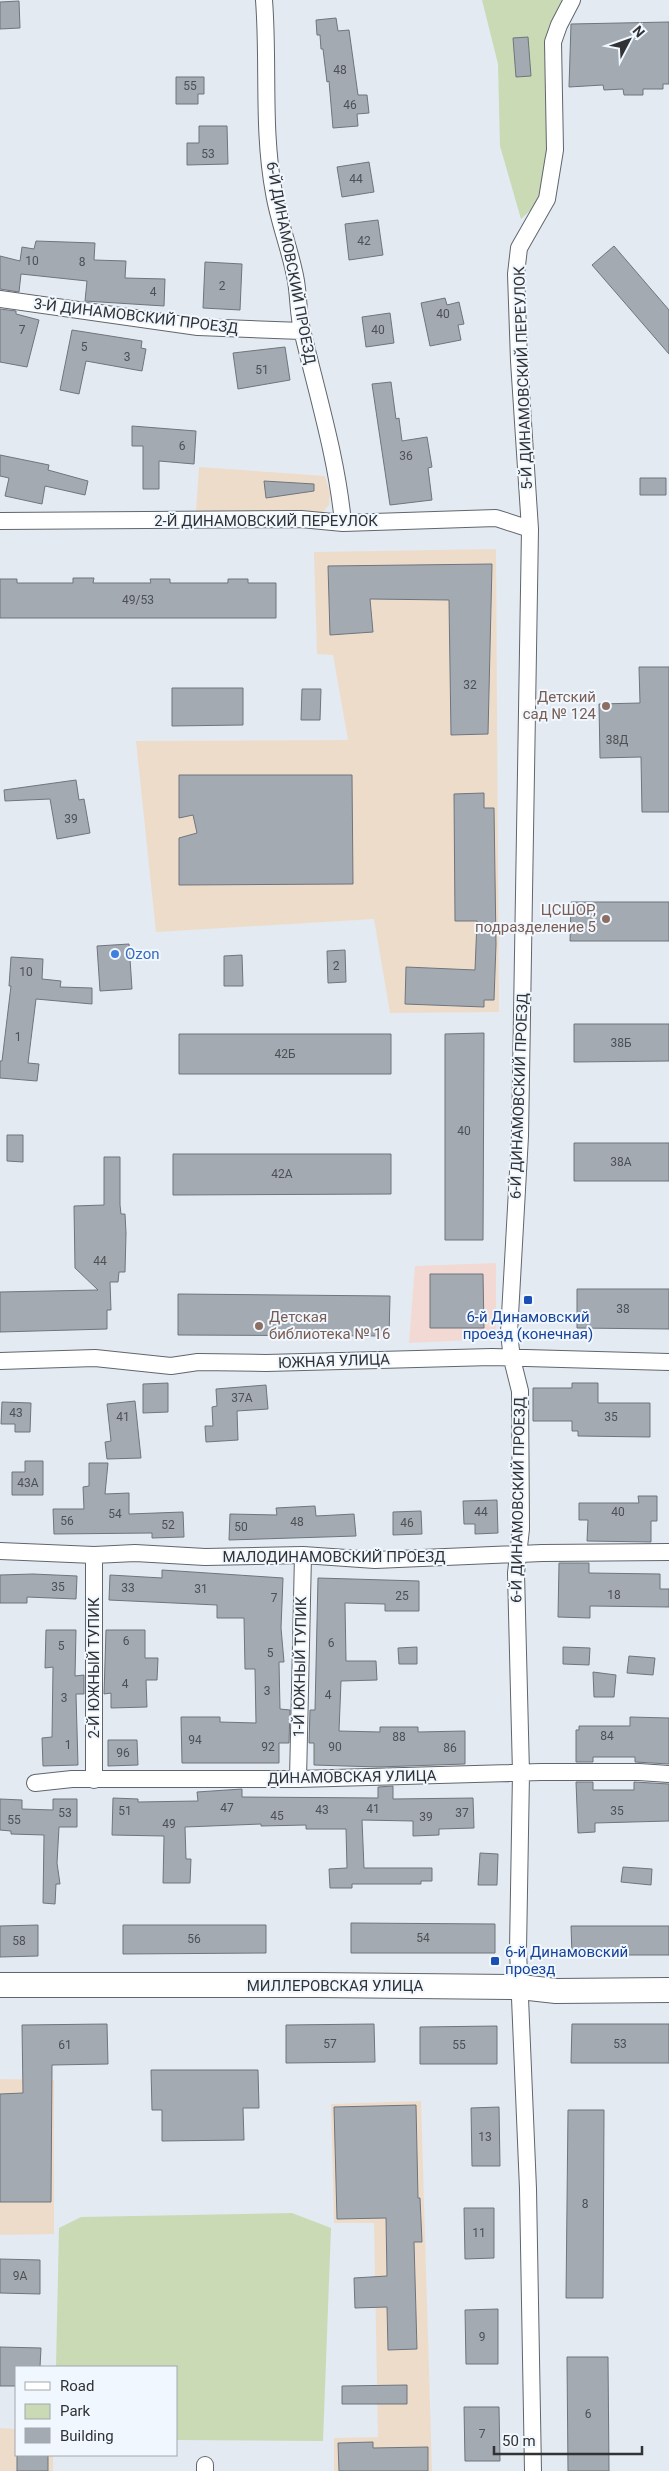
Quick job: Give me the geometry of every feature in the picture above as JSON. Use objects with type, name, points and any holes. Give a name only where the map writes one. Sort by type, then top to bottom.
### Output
[{"type":"street","name":"6-Й ДИНАМОВСКИЙ ПРОЕЗД","points":[[264,0],[268,45],[266,138],[274,194],[296,281],[302,331],[322,408],[340,494],[342,523]]},
{"type":"street","name":"5-Й ДИНАМОВСКИЙ ПЕРЕУЛОК","points":[[530,529],[519,361],[516,274],[519,248],[547,199],[555,150],[553,42],[559,25],[572,0]]},
{"type":"street","name":"3-Й ДИНАМОВСКИЙ ПРОЕЗД","points":[[0,299],[198,327],[302,331]]},
{"type":"street","name":"2-Й ДИНАМОВСКИЙ ПЕРЕУЛОК","points":[[0,520],[302,519],[342,523],[496,518],[530,529]]},
{"type":"street","name":"6-Й ДИНАМОВСКИЙ ПРОЕЗД","points":[[530,529],[520,1126],[509,1333],[512,1358],[520,1391],[520,1529],[516,1573],[521,1773],[518,1950],[528,2189],[533,2471]]},
{"type":"street","name":"ЮЖНАЯ УЛИЦА","points":[[0,1361],[95,1358],[171,1366],[198,1362],[266,1363],[406,1358],[536,1357],[669,1362]]},
{"type":"street","name":"МАЛОДИНАМОВСКИЙ ПРОЕЗД","points":[[0,1551],[94,1555],[135,1553],[205,1557],[303,1555],[375,1560],[518,1554],[669,1552]]},
{"type":"street","name":"2-Й ЮЖНЫЙ ТУПИК","points":[[94,1555],[94,1780]]},
{"type":"street","name":"1-Й ЮЖНЫЙ ТУПИК","points":[[298,1780],[303,1555]]},
{"type":"street","name":"ДИНАМОВСКАЯ УЛИЦА","points":[[35,1783],[72,1779],[298,1780],[521,1773],[639,1772],[669,1774]]},
{"type":"street","name":"МИЛЛЕРОВСКАЯ УЛИЦА","points":[[0,1985],[520,1987],[556,1991],[669,1990]]},
{"type":"shaded area","points":[[199,467],[325,476],[330,493],[329,505],[323,512],[301,514],[196,511]]},
{"type":"shaded area","points":[[496,549],[499,1012],[390,1013],[374,919],[156,932],[136,741],[348,740],[333,655],[317,654],[314,552]]},
{"type":"shaded area","points":[[496,1263],[496,1327],[492,1339],[409,1343],[415,1266]]},
{"type":"shaded area","points":[[0,2079],[54,2080],[54,2234],[0,2235]]},
{"type":"shaded area","points":[[421,2101],[432,2471],[334,2471],[334,2438],[378,2437],[374,2223],[334,2223],[331,2104]]},
{"type":"shaded area","points":[[0,2428],[15,2429],[15,2456],[53,2456],[53,2471],[0,2471]]},
{"type":"green space","points":[[482,0],[563,0],[552,23],[546,160],[539,202],[521,219],[500,146],[498,64]]},
{"type":"green space","points":[[292,2213],[331,2228],[323,2441],[178,2440],[178,2366],[56,2366],[59,2228],[81,2217]]},
{"type":"building","points":[[19,1],[20,28],[0,29],[0,2]]},
{"type":"building","points":[[336,18],[338,31],[349,30],[358,95],[367,95],[369,113],[357,114],[358,126],[333,128],[329,81],[327,82],[323,49],[321,49],[320,35],[317,35],[316,20]]},
{"type":"building","points":[[669,22],[669,84],[663,84],[663,89],[643,89],[643,95],[624,95],[623,89],[604,90],[603,85],[569,87],[571,24]]},
{"type":"building","points":[[528,37],[531,76],[516,77],[513,38]]},
{"type":"building","points":[[176,77],[204,77],[204,94],[198,94],[198,104],[176,104]]},
{"type":"building","points":[[199,126],[227,126],[228,164],[187,165],[187,143],[199,143]]},
{"type":"building","points":[[369,162],[374,192],[342,197],[337,167]]},
{"type":"building","points":[[378,220],[383,255],[349,260],[345,224]]},
{"type":"building","points":[[36,241],[95,243],[94,260],[126,261],[125,278],[165,279],[164,306],[85,301],[87,281],[21,274],[19,292],[0,289],[0,256],[20,261],[22,247],[34,249]]},
{"type":"building","points":[[614,246],[669,310],[669,354],[592,265]]},
{"type":"building","points":[[205,262],[242,264],[240,310],[203,308]]},
{"type":"building","points":[[445,298],[447,305],[459,302],[464,324],[458,325],[461,340],[430,346],[421,303]]},
{"type":"building","points":[[0,309],[16,311],[16,314],[39,320],[27,367],[0,362]]},
{"type":"building","points":[[390,313],[394,343],[366,347],[362,317]]},
{"type":"building","points":[[72,330],[142,341],[141,348],[146,349],[142,371],[86,361],[79,394],[60,390]]},
{"type":"building","points":[[285,347],[290,380],[238,389],[233,353]]},
{"type":"building","points":[[391,382],[396,419],[399,418],[402,441],[427,437],[432,467],[428,468],[432,500],[390,505],[372,384]]},
{"type":"building","points":[[132,426],[196,431],[194,464],[159,461],[159,489],[143,489],[143,446],[132,446]]},
{"type":"building","points":[[0,455],[49,465],[48,470],[88,481],[85,495],[45,486],[42,504],[5,496],[9,478],[0,476]]},
{"type":"building","points":[[640,478],[666,478],[666,495],[640,495]]},
{"type":"building","points":[[264,481],[314,484],[314,491],[266,498]]},
{"type":"building","points":[[492,564],[488,734],[451,735],[449,600],[370,599],[373,632],[330,635],[328,566]]},
{"type":"building","points":[[73,578],[94,578],[93,583],[151,583],[150,579],[170,579],[170,583],[228,583],[228,579],[248,579],[248,583],[276,583],[276,618],[0,618],[0,579],[17,579],[17,583],[73,583]]},
{"type":"building","points":[[639,667],[669,667],[669,812],[642,812],[641,757],[600,758],[599,704],[640,703]]},
{"type":"building","points":[[172,688],[243,688],[243,725],[172,726]]},
{"type":"building","points":[[302,689],[321,689],[320,720],[301,720]]},
{"type":"building","points":[[179,775],[352,775],[353,884],[179,885],[179,838],[197,833],[193,815],[179,818]]},
{"type":"building","points":[[76,780],[79,800],[84,799],[90,833],[57,839],[50,799],[5,801],[4,790]]},
{"type":"building","points":[[484,793],[484,808],[494,808],[496,944],[494,1000],[484,1000],[484,1007],[405,1004],[406,967],[475,970],[477,921],[455,921],[454,794]]},
{"type":"building","points":[[571,902],[669,902],[669,941],[570,941]]},
{"type":"building","points":[[129,944],[132,989],[100,991],[97,946]]},
{"type":"building","points":[[345,950],[346,982],[328,983],[327,951]]},
{"type":"building","points":[[242,955],[243,986],[224,986],[224,956]]},
{"type":"building","points":[[11,957],[43,959],[42,979],[61,981],[60,987],[92,988],[92,1004],[36,999],[28,1063],[39,1064],[37,1081],[0,1078],[0,1061],[2,1061],[11,986],[9,986]]},
{"type":"building","points":[[574,1024],[669,1024],[669,1061],[574,1062]]},
{"type":"building","points":[[484,1033],[483,1240],[445,1240],[445,1034]]},
{"type":"building","points":[[179,1034],[391,1034],[391,1074],[179,1074]]},
{"type":"building","points":[[7,1135],[23,1135],[23,1162],[7,1161]]},
{"type":"building","points":[[574,1143],[669,1143],[669,1181],[574,1181]]},
{"type":"building","points":[[173,1154],[391,1154],[391,1194],[173,1195]]},
{"type":"building","points":[[104,1157],[120,1157],[120,1205],[121,1214],[125,1214],[126,1233],[125,1272],[119,1272],[118,1282],[110,1282],[111,1310],[107,1310],[107,1329],[0,1332],[0,1292],[98,1290],[75,1268],[74,1206],[104,1205]]},
{"type":"building","points":[[430,1274],[483,1274],[484,1328],[430,1328]]},
{"type":"building","points":[[577,1289],[669,1289],[669,1329],[577,1328]]},
{"type":"building","points":[[178,1294],[390,1296],[389,1336],[178,1335]]},
{"type":"building","points":[[168,1383],[168,1412],[143,1413],[143,1384]]},
{"type":"building","points":[[572,1383],[598,1383],[598,1403],[650,1403],[650,1437],[578,1436],[578,1431],[572,1431],[572,1421],[533,1421],[533,1388],[572,1388]]},
{"type":"building","points":[[266,1385],[268,1409],[237,1411],[238,1440],[206,1442],[205,1426],[213,1426],[212,1407],[217,1406],[216,1389]]},
{"type":"building","points":[[135,1401],[141,1458],[107,1459],[105,1442],[111,1441],[107,1404]]},
{"type":"building","points":[[2,1402],[31,1403],[30,1432],[15,1432],[15,1424],[1,1424]]},
{"type":"building","points":[[25,1461],[43,1461],[43,1495],[12,1495],[12,1472],[25,1472]]},
{"type":"building","points":[[89,1463],[108,1463],[105,1494],[129,1493],[129,1514],[183,1512],[184,1537],[152,1538],[152,1533],[54,1534],[53,1509],[84,1509],[83,1487],[89,1486]]},
{"type":"building","points":[[638,1496],[657,1496],[657,1521],[651,1521],[651,1542],[587,1541],[588,1520],[579,1520],[579,1503],[639,1503]]},
{"type":"building","points":[[497,1500],[498,1533],[475,1534],[475,1524],[464,1524],[463,1501]]},
{"type":"building","points":[[315,1506],[316,1516],[354,1514],[356,1536],[229,1540],[230,1514],[277,1515],[276,1508]]},
{"type":"building","points":[[421,1511],[422,1534],[393,1535],[393,1512]]},
{"type":"building","points":[[559,1563],[589,1563],[589,1573],[660,1574],[660,1589],[669,1589],[669,1607],[590,1606],[590,1618],[558,1617]]},
{"type":"building","points":[[162,1570],[283,1578],[281,1628],[284,1662],[279,1662],[280,1709],[290,1710],[289,1743],[279,1743],[279,1763],[182,1763],[181,1717],[220,1717],[220,1722],[256,1723],[255,1669],[245,1669],[244,1618],[217,1618],[217,1605],[109,1600],[110,1575],[162,1578]]},
{"type":"building","points":[[0,1575],[77,1576],[76,1599],[27,1597],[27,1603],[0,1603]]},
{"type":"building","points":[[318,1578],[419,1581],[419,1611],[385,1611],[385,1604],[345,1603],[346,1661],[376,1661],[377,1680],[341,1681],[339,1731],[380,1732],[380,1727],[418,1727],[418,1732],[465,1731],[465,1764],[378,1767],[314,1765],[314,1743],[309,1743],[310,1710],[315,1710]]},
{"type":"building","points":[[46,1630],[76,1630],[75,1676],[84,1675],[84,1694],[76,1694],[78,1765],[43,1766],[42,1738],[52,1737],[53,1667],[45,1668]]},
{"type":"building","points":[[106,1630],[145,1630],[145,1658],[158,1658],[157,1680],[146,1680],[147,1707],[111,1708],[111,1693],[104,1694]]},
{"type":"building","points":[[417,1647],[417,1664],[399,1664],[398,1648]]},
{"type":"building","points":[[563,1647],[590,1648],[589,1665],[563,1664]]},
{"type":"building","points":[[629,1656],[655,1658],[653,1675],[627,1673]]},
{"type":"building","points":[[593,1672],[616,1675],[614,1697],[594,1697]]},
{"type":"building","points":[[630,1717],[669,1718],[669,1764],[635,1762],[635,1757],[593,1757],[593,1762],[576,1762],[576,1730],[579,1730],[579,1726],[630,1726]]},
{"type":"building","points":[[108,1740],[137,1740],[138,1765],[108,1766]]},
{"type":"building","points":[[576,1782],[593,1782],[593,1790],[634,1790],[634,1782],[669,1784],[669,1821],[595,1823],[595,1832],[578,1833]]},
{"type":"building","points":[[393,1786],[393,1799],[473,1798],[474,1828],[439,1829],[439,1835],[413,1836],[413,1821],[362,1820],[364,1868],[432,1868],[432,1881],[421,1881],[421,1884],[352,1884],[352,1888],[330,1888],[329,1869],[347,1868],[346,1829],[306,1829],[306,1825],[261,1826],[261,1824],[185,1827],[186,1859],[191,1859],[190,1883],[163,1883],[164,1836],[112,1835],[113,1798],[138,1799],[138,1802],[198,1801],[197,1792],[242,1789],[242,1797],[378,1798],[378,1787]]},
{"type":"building","points":[[0,1799],[22,1800],[22,1809],[53,1810],[53,1799],[77,1799],[77,1827],[59,1827],[57,1863],[60,1884],[56,1884],[55,1904],[43,1903],[44,1835],[11,1834],[11,1831],[0,1830]]},
{"type":"building","points":[[480,1853],[498,1854],[497,1885],[478,1885]]},
{"type":"building","points":[[623,1867],[652,1869],[651,1885],[621,1882]]},
{"type":"building","points":[[351,1923],[495,1924],[495,1953],[351,1953]]},
{"type":"building","points":[[38,1925],[38,1956],[0,1957],[0,1926]]},
{"type":"building","points":[[123,1925],[266,1925],[266,1953],[123,1954]]},
{"type":"building","points":[[571,1926],[669,1926],[669,1955],[572,1955]]},
{"type":"building","points":[[107,2024],[108,2064],[52,2065],[51,2202],[0,2202],[0,2094],[23,2093],[22,2025]]},
{"type":"building","points":[[374,2024],[375,2062],[286,2063],[286,2025]]},
{"type":"building","points":[[572,2024],[669,2024],[669,2063],[571,2063]]},
{"type":"building","points":[[497,2026],[497,2064],[420,2064],[420,2027]]},
{"type":"building","points":[[151,2070],[258,2070],[259,2108],[243,2108],[244,2140],[162,2141],[162,2110],[152,2110]]},
{"type":"building","points":[[416,2105],[418,2198],[420,2198],[422,2242],[414,2242],[417,2349],[388,2350],[387,2307],[355,2308],[354,2278],[387,2276],[386,2218],[337,2219],[334,2107]]},
{"type":"building","points":[[499,2107],[500,2166],[472,2166],[471,2108]]},
{"type":"building","points":[[568,2110],[604,2110],[603,2298],[566,2298]]},
{"type":"building","points":[[464,2208],[494,2208],[494,2258],[465,2259]]},
{"type":"building","points":[[0,2259],[40,2260],[40,2294],[0,2293]]},
{"type":"building","points":[[498,2309],[498,2364],[466,2364],[465,2310]]},
{"type":"building","points":[[0,2347],[41,2348],[40,2366],[15,2366],[15,2386],[0,2386]]},
{"type":"building","points":[[567,2357],[608,2357],[609,2471],[568,2471]]},
{"type":"building","points":[[407,2385],[407,2404],[342,2404],[342,2386]]},
{"type":"building","points":[[464,2407],[499,2407],[500,2461],[465,2461]]},
{"type":"building","points":[[373,2442],[373,2448],[428,2447],[428,2471],[339,2471],[338,2443]]},
{"type":"building","points":[[17,2456],[48,2456],[48,2471],[17,2471]]},
{"type":"place","name":"Детский сад № 124","points":[[606,706]]},
{"type":"place","name":"ЦСШОР, подразделение 5","points":[[606,919]]},
{"type":"place","name":"Ozon","points":[[115,954]]},
{"type":"place","name":"6-й Динамовский проезд (конечная)","points":[[528,1300]]},
{"type":"place","name":"Детская библиотека № 16","points":[[259,1326]]},
{"type":"place","name":"6-й Динамовский проезд","points":[[495,1961]]}]
